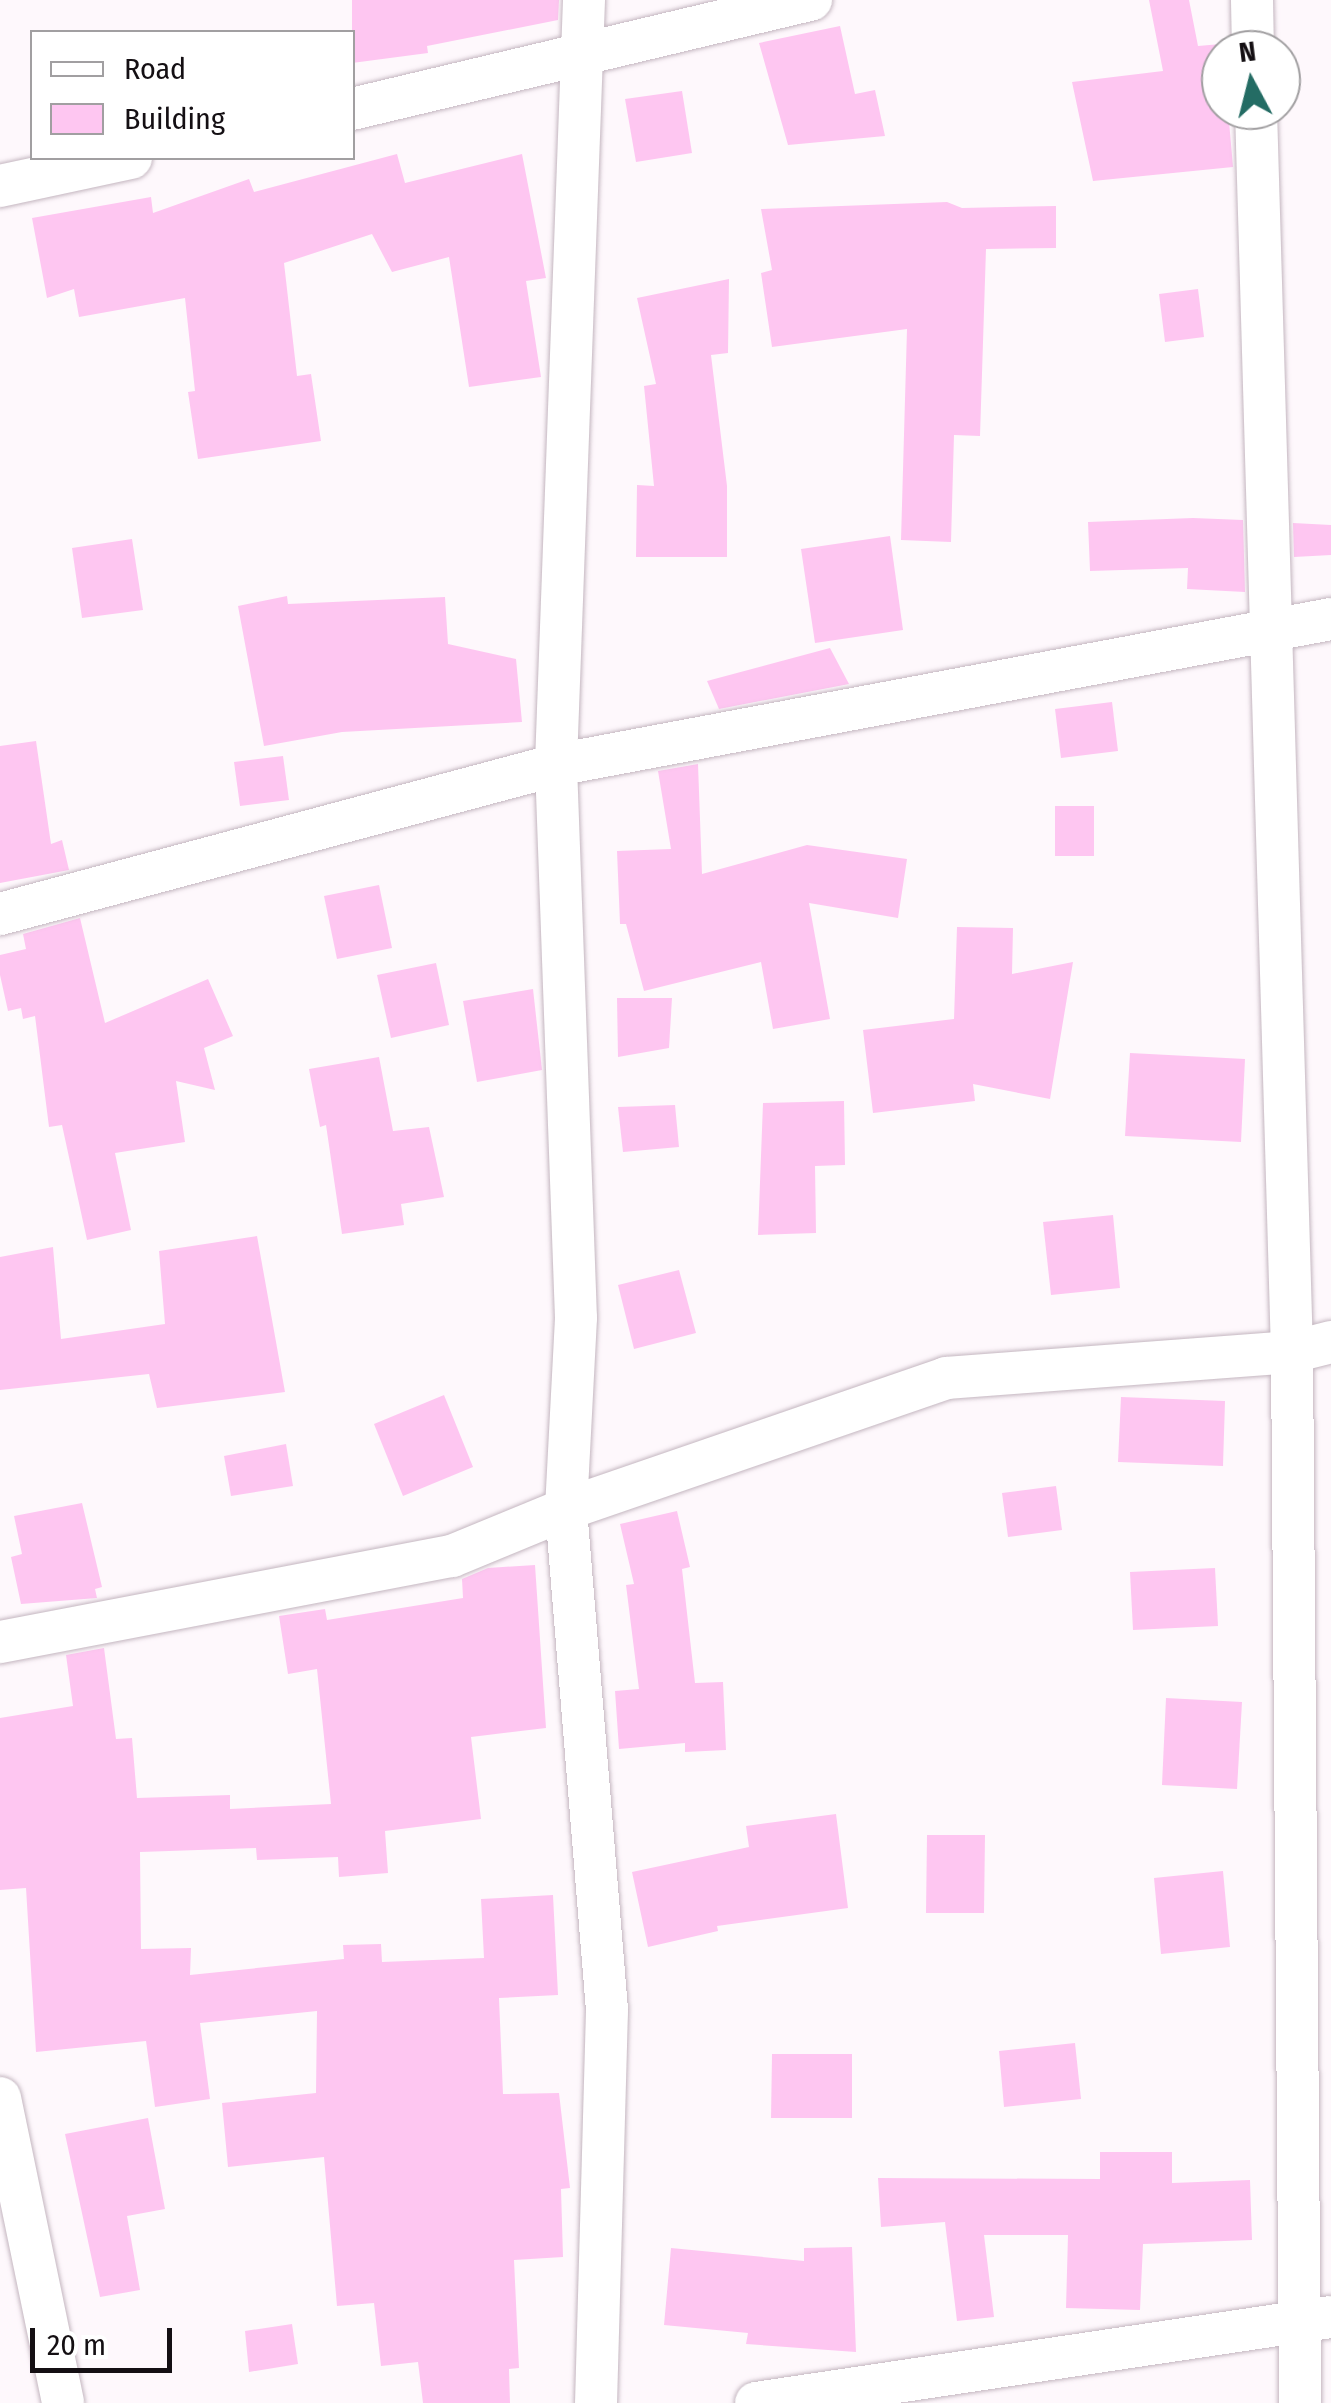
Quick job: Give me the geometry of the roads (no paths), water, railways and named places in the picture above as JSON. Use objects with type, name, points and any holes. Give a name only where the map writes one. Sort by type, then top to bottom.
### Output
[{"type":"street","points":[[584,0],[586,56],[556,765],[576,1318],[566,1509],[607,2010],[596,2403]]},
{"type":"street","points":[[355,108],[811,0]]},
{"type":"street","points":[[1252,0],[1253,30]]},
{"type":"street","points":[[1257,130],[1275,632],[1311,1347],[1314,2319],[1300,2403]]},
{"type":"street","points":[[0,186],[122,160]]},
{"type":"street","points":[[0,914],[556,765],[1331,619]]},
{"type":"street","points":[[0,1642],[452,1556],[566,1509],[946,1378],[1311,1347]]},
{"type":"street","points":[[0,2098],[62,2403]]},
{"type":"street","points":[[756,2403],[1314,2319]]}]
